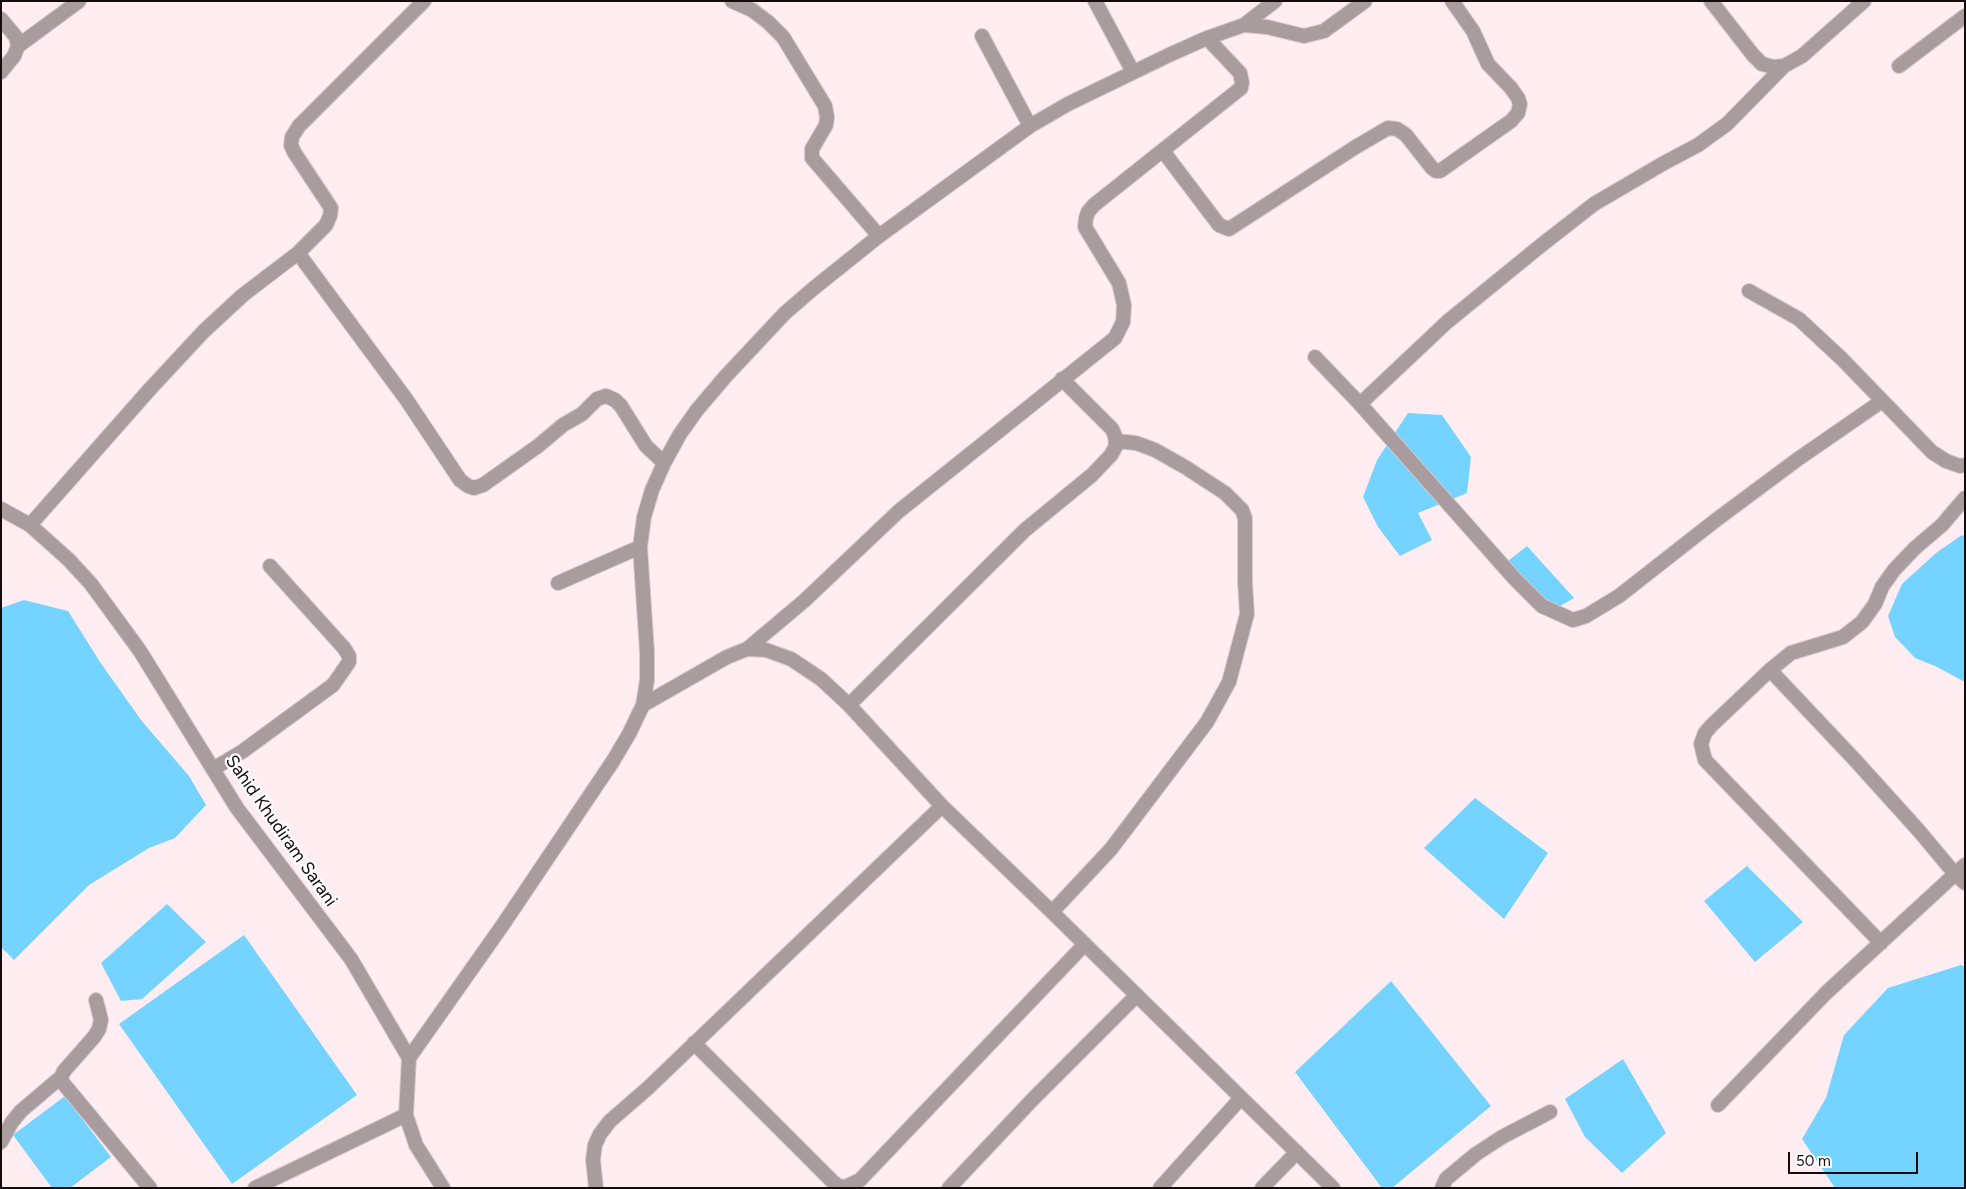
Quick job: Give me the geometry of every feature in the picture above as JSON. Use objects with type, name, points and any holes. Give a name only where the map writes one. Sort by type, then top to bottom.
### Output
[{"type":"street","points":[[1,72],[14,56],[18,46],[79,1]]},
{"type":"street","points":[[30,525],[204,331],[243,295],[298,253],[326,225],[331,208],[294,152],[291,145],[292,137],[306,119],[424,1]]},
{"type":"street","points":[[732,1],[752,10],[783,37],[825,106],[828,117],[826,125],[812,149],[812,158],[879,236]]},
{"type":"street","points":[[1095,1],[1133,72]]},
{"type":"street","points":[[443,1188],[416,1144],[406,1115],[409,1058],[502,926],[613,761],[643,706],[647,680],[640,547],[644,517],[652,490],[680,434],[697,410],[785,313],[879,236],[1030,126],[1068,104],[1133,72],[1207,38],[1244,25],[1275,1]]},
{"type":"street","points":[[1244,25],[1267,27],[1304,36],[1324,31],[1365,1]]},
{"type":"street","points":[[1163,151],[1219,224],[1229,229],[1388,128],[1397,129],[1406,135],[1432,168],[1436,171],[1440,170],[1511,120],[1518,113],[1520,104],[1511,88],[1488,64],[1473,31],[1452,1]]},
{"type":"street","points":[[1711,1],[1762,64],[1774,67],[1784,66]]},
{"type":"street","points":[[1360,404],[1447,322],[1539,247],[1594,204],[1698,145],[1720,129],[1747,105],[1784,66],[1802,56],[1864,1]]},
{"type":"street","points":[[1899,66],[1965,16]]},
{"type":"street","points":[[1,19],[16,37],[18,46]]},
{"type":"street","points":[[982,36],[1030,126]]},
{"type":"street","points":[[643,706],[726,657],[747,649],[804,601],[899,510],[1115,338],[1123,322],[1124,304],[1119,283],[1085,227],[1088,212],[1094,205],[1240,88],[1242,82],[1240,73],[1207,38]]},
{"type":"street","points":[[298,253],[406,399],[460,480],[468,486],[474,488],[483,485],[538,446],[563,425],[582,414],[597,399],[606,396],[615,400],[621,406],[646,446],[664,463]]},
{"type":"street","points":[[1749,291],[1799,319],[1842,359],[1932,452],[1960,466],[1965,466]]},
{"type":"street","points":[[1315,357],[1360,404],[1542,606],[1573,620],[1586,616],[1619,596],[1723,514],[1882,400]]},
{"type":"street","points":[[849,705],[1025,530],[1092,475],[1111,455],[1116,446],[1112,429],[1062,379]]},
{"type":"street","points":[[1052,912],[1110,849],[1207,722],[1229,682],[1247,614],[1245,518],[1242,510],[1225,493],[1185,466],[1155,450],[1136,444],[1116,441]]},
{"type":"street","points":[[1881,943],[1705,760],[1701,744],[1706,733],[1770,670],[1791,653],[1843,637],[1862,622],[1876,604],[1882,587],[1894,570],[1915,548],[1942,525],[1965,498]]},
{"type":"street","name":"Sahid Khudiram Sarani","points":[[1,509],[30,525],[69,560],[91,584],[140,652],[237,808],[351,959],[409,1058]]},
{"type":"street","points":[[558,583],[640,547]]},
{"type":"street","points":[[213,769],[243,751],[333,685],[349,662],[349,656],[344,648],[270,566]]},
{"type":"street","points":[[747,649],[766,650],[791,659],[821,678],[849,705],[942,806],[1333,1188]]},
{"type":"street","points":[[1718,1105],[1826,993],[1961,874],[1770,670]]},
{"type":"street","points":[[596,1188],[593,1160],[595,1145],[600,1134],[610,1121],[942,806]]},
{"type":"street","points":[[694,1043],[832,1181],[838,1186],[845,1188],[860,1180],[1085,944]]},
{"type":"street","points":[[949,1188],[1137,995]]},
{"type":"street","points":[[1,1142],[12,1122],[21,1111],[61,1077],[100,1029],[102,1020],[96,1000]]},
{"type":"street","points":[[61,1077],[66,1089],[150,1188]]},
{"type":"street","points":[[1160,1188],[1241,1098]]},
{"type":"street","points":[[1442,1188],[1446,1179],[1476,1154],[1502,1137],[1550,1112]]},
{"type":"street","points":[[254,1188],[406,1115]]},
{"type":"street","points":[[1262,1188],[1297,1152]]},
{"type":"water","points":[[1408,413],[1442,415],[1471,457],[1467,493],[1418,513],[1432,540],[1400,556],[1378,527],[1363,497],[1377,460]]},
{"type":"water","points":[[1962,535],[1965,537],[1965,682],[1915,658],[1895,637],[1888,616],[1902,584],[1936,553]]},
{"type":"water","points":[[1527,546],[1574,598],[1548,613],[1525,598],[1508,561]]},
{"type":"water","points":[[24,600],[68,611],[100,662],[141,720],[189,776],[206,805],[175,838],[149,848],[89,885],[14,960],[1,947],[1,608]]},
{"type":"water","points":[[1475,798],[1548,853],[1504,919],[1424,848]]},
{"type":"water","points":[[1747,866],[1803,922],[1755,962],[1704,901]]},
{"type":"water","points":[[167,904],[206,942],[142,999],[121,1001],[101,963]]},
{"type":"water","points":[[244,935],[357,1095],[232,1184],[119,1024]]},
{"type":"water","points":[[1961,965],[1965,967],[1965,1188],[1835,1188],[1802,1139],[1826,1098],[1844,1035],[1888,988]]},
{"type":"water","points":[[1391,981],[1491,1106],[1392,1188],[1382,1188],[1295,1072]]},
{"type":"water","points":[[1623,1059],[1666,1133],[1622,1173],[1585,1137],[1565,1099]]},
{"type":"water","points":[[65,1096],[111,1157],[70,1188],[52,1188],[13,1135]]}]
